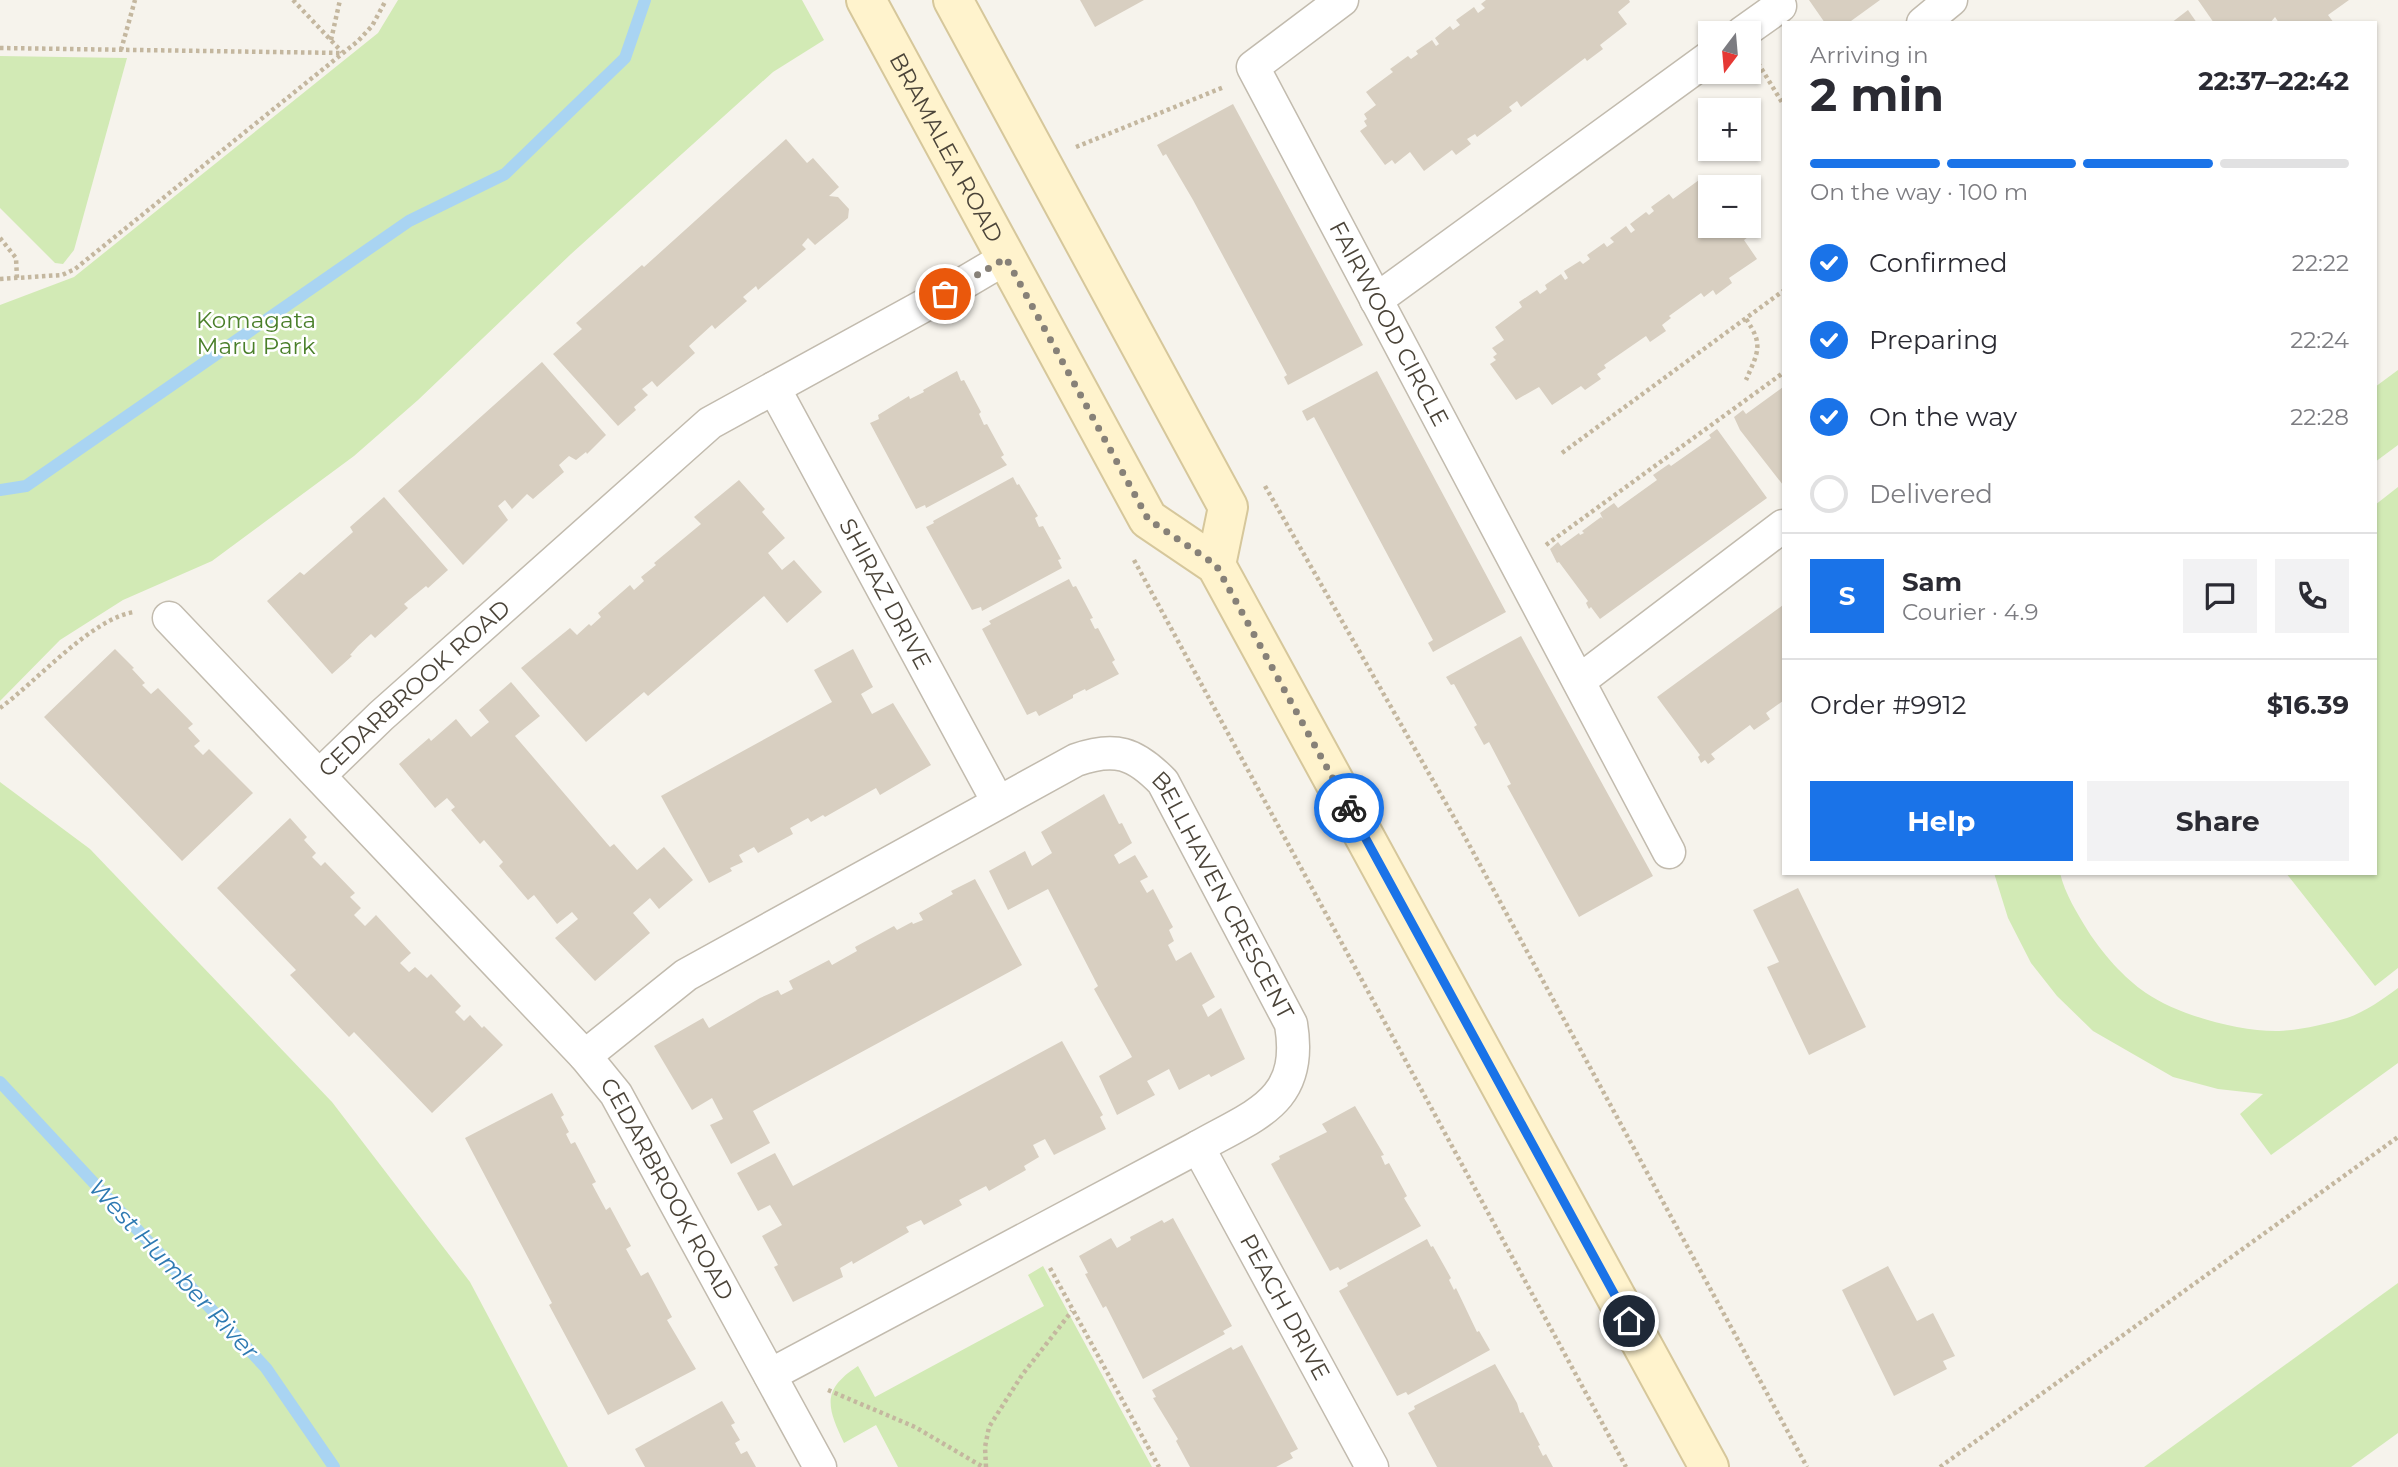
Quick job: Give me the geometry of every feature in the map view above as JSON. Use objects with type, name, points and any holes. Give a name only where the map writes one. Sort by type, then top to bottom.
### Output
[{"type":"main road","name":"BRAMALEA ROAD","points":[[866,0],[1148,519],[1216,565],[1709,1467]]},
{"type":"main road","points":[[953,0],[1228,507],[1216,565]]},
{"type":"street","points":[[1257,74],[1253,66],[1342,0]]},
{"type":"street","points":[[1925,21],[1951,0]]},
{"type":"street","points":[[1761,33],[1782,10]]},
{"type":"street","points":[[1376,300],[1698,66]]},
{"type":"street","name":"FAIRWOOD CIRCLE","points":[[1257,74],[1669,852]]},
{"type":"street","name":"CEDARBROOK ROAD","points":[[820,1467],[625,1107],[585,1056],[320,775],[381,716],[710,423],[1006,258]]},
{"type":"street","name":"SHIRAZ DRIVE","points":[[774,388],[998,802]]},
{"type":"street","points":[[1578,681],[1782,527]]},
{"type":"street","points":[[156,614],[320,775]]},
{"type":"street","name":"BELLHAVEN CRESCENT","points":[[585,1056],[686,975],[1076,760],[1095,753],[1113,752],[1130,756],[1147,765],[1163,782],[1291,1024],[1295,1047],[1292,1072],[1281,1093],[1264,1110],[1198,1147],[770,1376]]},
{"type":"street","name":"PEACH DRIVE","points":[[1198,1147],[1372,1467]]},
{"type":"path","points":[[121,50],[135,0]]},
{"type":"path","points":[[293,0],[342,53]]},
{"type":"path","points":[[331,40],[340,0]]},
{"type":"path","points":[[0,279],[62,275],[75,269],[358,41],[378,15],[384,0]]},
{"type":"path","points":[[0,48],[342,53]]},
{"type":"path","points":[[1761,66],[1782,102]]},
{"type":"path","points":[[1077,156],[1073,148],[1257,74]]},
{"type":"path","points":[[0,238],[16,258],[17,278]]},
{"type":"path","points":[[1562,453],[1782,292]]},
{"type":"path","points":[[1745,318],[1756,334],[1758,352],[1746,380]]},
{"type":"path","points":[[1517,566],[1782,374]]},
{"type":"path","points":[[1262,480],[1460,828],[1807,1467]]},
{"type":"path","points":[[1131,554],[1626,1467]]},
{"type":"path","points":[[0,708],[111,619],[130,612],[156,614]]},
{"type":"path","points":[[1940,1467],[2398,1137]]},
{"type":"path","points":[[1046,1260],[1159,1467]]},
{"type":"path","points":[[828,1391],[915,1427],[984,1467],[989,1427],[1022,1375],[1072,1311]]},
{"type":"green space","name":"Komagata Maru Park","points":[[398,0],[802,0],[824,40],[773,72],[571,254],[418,400],[354,456],[212,561],[123,600],[60,640],[0,701],[0,305],[74,277],[378,33]]},
{"type":"green space","points":[[0,56],[127,58],[74,250],[63,264],[55,263],[0,208]]},
{"type":"green space","points":[[2398,370],[2398,445],[2377,461],[2377,386]]},
{"type":"green space","points":[[2398,487],[2398,968],[2375,986],[2288,875],[2377,875],[2377,503]]},
{"type":"green space","points":[[0,782],[90,849],[332,1102],[470,1282],[568,1467],[0,1467]]},
{"type":"green space","points":[[1995,875],[2060,875],[2068,896],[2088,931],[2122,973],[2138,987],[2159,1001],[2192,1015],[2246,1029],[2279,1031],[2331,1022],[2374,1005],[2398,988],[2398,1063],[2271,1155],[2240,1114],[2263,1094],[2218,1089],[2173,1077],[2093,1031],[2057,996],[2031,963],[2008,918]]},
{"type":"green space","points":[[1043,1266],[1152,1467],[898,1467],[876,1425],[844,1443],[834,1419],[831,1400],[833,1391],[846,1375],[858,1366],[875,1397],[1044,1306],[1028,1275]]},
{"type":"green space","points":[[2398,1283],[2398,1433],[2351,1467],[2144,1467]]},
{"type":"building","points":[[1080,0],[1144,0],[1095,27]]},
{"type":"building","points":[[1486,0],[1630,2],[1618,12],[1627,24],[1600,45],[1603,49],[1587,61],[1585,58],[1521,107],[1517,101],[1509,107],[1512,111],[1477,137],[1475,134],[1467,139],[1471,144],[1456,155],[1452,150],[1424,171],[1410,152],[1395,164],[1392,160],[1385,165],[1360,131],[1367,126],[1364,114],[1376,105],[1366,92],[1393,72],[1390,69],[1408,56],[1411,59],[1418,54],[1416,51],[1432,40],[1436,46],[1439,44],[1435,38],[1450,26],[1453,30],[1460,25],[1456,20],[1474,7],[1478,13],[1485,8],[1481,4]]},
{"type":"building","points":[[1809,0],[1880,0],[1851,21],[1824,21]]},
{"type":"building","points":[[2198,0],[2349,0],[2328,15],[2332,21],[2278,21],[2275,17],[2272,21],[2213,21]]},
{"type":"building","points":[[2188,10],[2196,21],[2174,21]]},
{"type":"building","points":[[1233,104],[1363,345],[1288,385],[1284,377],[1287,375],[1193,200],[1166,154],[1163,156],[1157,145]]},
{"type":"building","points":[[786,139],[807,163],[813,158],[839,187],[829,196],[838,197],[849,209],[848,218],[815,245],[808,238],[802,245],[806,249],[758,290],[756,286],[743,297],[747,301],[715,329],[712,325],[689,346],[695,353],[657,387],[652,381],[642,389],[648,395],[618,426],[553,354],[582,329],[576,323],[642,265],[644,267]]},
{"type":"building","points":[[1698,181],[1698,238],[1747,238],[1744,240],[1757,259],[1729,278],[1732,283],[1716,295],[1713,290],[1704,297],[1701,293],[1669,316],[1671,318],[1662,325],[1666,331],[1650,342],[1646,336],[1604,365],[1606,368],[1597,374],[1601,379],[1585,390],[1581,386],[1552,405],[1539,387],[1516,400],[1490,364],[1496,360],[1493,357],[1497,354],[1492,348],[1504,340],[1495,327],[1522,307],[1519,302],[1537,290],[1540,294],[1547,289],[1545,285],[1561,274],[1565,280],[1568,278],[1564,271],[1580,261],[1583,264],[1590,259],[1587,255],[1604,243],[1607,247],[1614,242],[1610,238],[1626,226],[1631,233],[1635,230],[1630,224],[1646,212],[1649,215],[1654,211],[1651,207],[1669,194],[1673,199]]},
{"type":"building","points":[[542,362],[606,435],[587,454],[586,452],[576,460],[569,456],[559,465],[564,472],[533,499],[527,494],[512,509],[505,500],[498,506],[508,520],[463,565],[398,491]]},
{"type":"building","points":[[957,371],[1007,465],[926,508],[925,505],[916,509],[870,423],[909,396],[910,399],[924,392],[923,390]]},
{"type":"building","points":[[1377,371],[1506,612],[1433,652],[1428,643],[1433,640],[1314,417],[1307,421],[1302,411]]},
{"type":"building","points":[[1782,388],[1782,484],[1740,430],[1734,417],[1743,410],[1746,414]]},
{"type":"building","points":[[1717,429],[1767,498],[1600,619],[1591,607],[1589,609],[1586,603],[1588,601],[1559,562],[1557,563],[1550,549],[1558,542],[1561,546],[1579,533],[1584,533],[1582,531],[1601,517],[1603,519],[1600,513],[1614,503],[1618,508],[1657,480],[1653,475],[1711,438],[1709,435]]},
{"type":"building","points":[[1013,477],[1038,516],[1035,518],[1039,527],[1043,526],[1061,559],[1058,560],[1062,568],[982,611],[981,607],[972,610],[926,527]]},
{"type":"building","points":[[739,480],[765,509],[762,512],[785,538],[768,553],[782,570],[794,560],[822,592],[787,623],[764,596],[648,696],[644,692],[586,742],[521,668],[570,628],[577,635],[589,624],[591,626],[601,617],[598,613],[630,585],[634,590],[644,581],[641,577],[656,565],[654,563],[701,524],[694,517]]},
{"type":"building","points":[[384,497],[448,570],[404,604],[408,608],[375,638],[371,634],[332,674],[267,601],[300,572],[304,575],[353,532],[350,527]]},
{"type":"building","points":[[1069,579],[1073,587],[1076,586],[1093,618],[1090,619],[1095,629],[1098,628],[1115,660],[1112,662],[1119,674],[1073,695],[1073,698],[1039,716],[1036,711],[1027,715],[982,629],[991,624],[989,621]]},
{"type":"building","points":[[1782,606],[1782,702],[1766,713],[1770,719],[1754,730],[1750,725],[1711,754],[1715,759],[1708,764],[1705,760],[1701,763],[1698,757],[1700,755],[1657,697]]},
{"type":"building","points":[[1521,636],[1653,876],[1579,917],[1507,786],[1511,784],[1489,742],[1484,745],[1474,727],[1477,725],[1454,684],[1451,685],[1446,677]]},
{"type":"building","points":[[115,649],[134,668],[132,669],[145,683],[142,685],[151,694],[158,688],[193,724],[188,728],[200,741],[194,746],[203,755],[209,749],[253,793],[182,861],[44,717]]},
{"type":"building","points":[[853,649],[873,687],[861,694],[872,714],[893,703],[931,765],[880,795],[876,788],[825,817],[823,815],[811,822],[808,818],[790,828],[793,834],[758,853],[754,847],[739,855],[743,862],[709,883],[661,796],[832,702],[814,670]]},
{"type":"building","points":[[511,682],[540,716],[515,736],[610,847],[614,844],[637,870],[664,847],[693,880],[659,909],[650,898],[633,913],[650,933],[595,981],[555,938],[578,919],[572,912],[557,924],[534,895],[528,900],[499,866],[503,862],[484,840],[480,844],[451,810],[455,807],[447,798],[435,808],[399,764],[456,719],[471,737],[489,722],[479,710]]},
{"type":"building","points":[[1104,794],[1132,843],[1114,855],[1119,864],[1135,855],[1148,877],[1140,881],[1147,893],[1153,889],[1173,927],[1169,930],[1174,941],[1168,945],[1176,961],[1191,952],[1215,997],[1202,1005],[1208,1017],[1221,1008],[1245,1059],[1179,1090],[1169,1069],[1147,1081],[1155,1095],[1117,1115],[1099,1076],[1132,1057],[1094,989],[1098,986],[1048,889],[1008,910],[989,871],[1025,851],[1032,866],[1052,853],[1041,832]]},
{"type":"building","points":[[290,818],[307,837],[304,840],[316,853],[312,857],[321,866],[325,862],[355,893],[350,897],[361,908],[354,915],[365,926],[376,915],[411,953],[400,963],[409,972],[415,967],[427,978],[431,974],[461,1006],[455,1012],[464,1021],[470,1015],[503,1045],[432,1113],[354,1032],[349,1037],[290,975],[296,970],[217,888]]},
{"type":"building","points":[[975,879],[1022,965],[753,1111],[770,1143],[731,1164],[710,1125],[723,1119],[712,1098],[692,1110],[654,1046],[703,1018],[709,1028],[760,998],[778,990],[781,995],[793,989],[789,981],[829,960],[832,965],[857,951],[855,947],[894,926],[897,930],[923,920],[919,913],[953,894],[951,891]]},
{"type":"building","points":[[1798,888],[1866,1027],[1809,1055],[1767,967],[1779,962],[1753,910]]},
{"type":"building","points":[[1062,1041],[1103,1115],[1100,1117],[1106,1129],[1054,1155],[1045,1139],[1033,1145],[1039,1157],[1024,1166],[1026,1170],[989,1191],[986,1186],[959,1200],[962,1205],[924,1225],[921,1220],[906,1227],[909,1232],[853,1264],[852,1261],[840,1268],[843,1277],[793,1302],[774,1267],[778,1265],[762,1236],[782,1225],[770,1205],[758,1211],[737,1173],[775,1153],[793,1186]]},
{"type":"building","points":[[552,1093],[564,1115],[561,1117],[569,1132],[566,1134],[571,1144],[575,1142],[596,1182],[592,1184],[606,1210],[610,1207],[631,1246],[626,1249],[641,1276],[648,1272],[672,1317],[667,1320],[696,1369],[608,1415],[465,1138]]},
{"type":"building","points":[[1355,1106],[1384,1155],[1381,1156],[1385,1165],[1389,1163],[1407,1196],[1404,1198],[1421,1226],[1340,1270],[1338,1267],[1330,1271],[1271,1164],[1280,1159],[1279,1156],[1327,1132],[1322,1124]]},
{"type":"building","points":[[1173,1218],[1232,1326],[1223,1331],[1225,1334],[1143,1379],[1106,1306],[1103,1308],[1085,1274],[1088,1273],[1079,1256],[1111,1238],[1117,1248],[1131,1240],[1130,1237],[1162,1220],[1164,1223]]},
{"type":"building","points":[[1427,1239],[1451,1278],[1449,1280],[1454,1290],[1456,1288],[1477,1332],[1479,1331],[1490,1350],[1408,1395],[1406,1392],[1397,1396],[1339,1291],[1348,1286],[1347,1283]]},
{"type":"building","points":[[1888,1266],[1917,1321],[1933,1313],[1955,1356],[1943,1361],[1947,1369],[1894,1396],[1842,1290]]},
{"type":"building","points":[[1242,1345],[1298,1449],[1290,1453],[1293,1458],[1276,1467],[1190,1467],[1176,1441],[1178,1439],[1153,1398],[1156,1397],[1152,1390],[1231,1347],[1233,1350]]},
{"type":"building","points":[[1495,1364],[1520,1413],[1523,1412],[1543,1456],[1546,1454],[1553,1467],[1437,1467],[1408,1413],[1415,1409],[1414,1406]]},
{"type":"building","points":[[722,1401],[735,1423],[731,1425],[740,1440],[735,1443],[741,1454],[747,1451],[756,1467],[645,1467],[635,1449]]},
{"type":"waterway","points":[[0,490],[26,486],[409,221],[505,174],[625,58],[645,0]]},
{"type":"waterway","name":"West Humber River","points":[[0,1082],[266,1368],[334,1467]]},
{"type":"way so far","points":[[945,294],[1006,258],[1148,519],[1216,565],[1349,808]]},
{"type":"route","points":[[1349,808],[1629,1321]]}]
